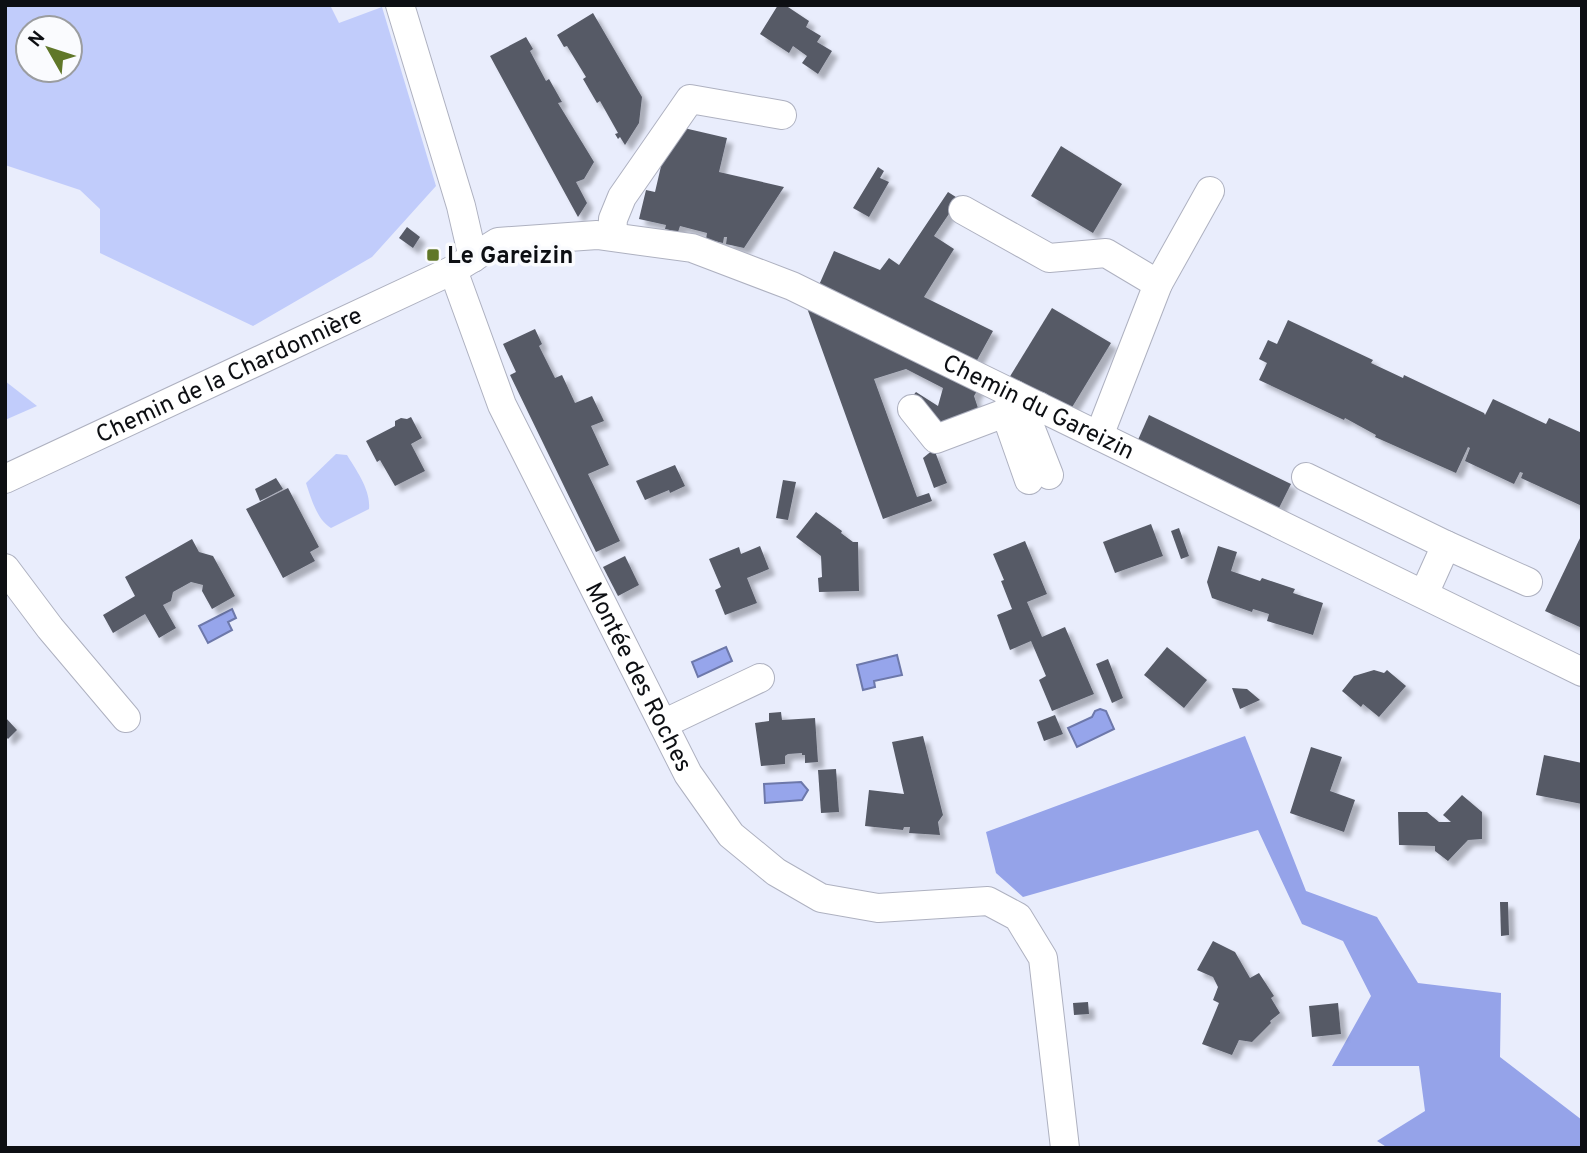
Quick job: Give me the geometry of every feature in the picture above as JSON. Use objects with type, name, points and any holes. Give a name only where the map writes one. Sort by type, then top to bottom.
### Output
[{"type":"street","name":"Montée des Roches","points":[[400,5],[461,206],[463,264],[502,405],[688,774],[731,835],[776,872],[821,898],[878,908],[988,901],[1018,917],[1043,958],[1065,1148]]},
{"type":"street","points":[[612,236],[613,219],[622,197],[690,99],[782,115]]},
{"type":"street","points":[[1099,436],[1158,284],[1210,191]]},
{"type":"street","points":[[963,210],[1049,258],[1106,253],[1158,284]]},
{"type":"street","name":"Chemin du Gareizin","points":[[463,264],[498,242],[597,234],[692,248],[792,286],[1019,405],[1099,436],[1582,672]]},
{"type":"street","name":"Chemin de la Chardonnière","points":[[5,480],[463,264]]},
{"type":"street","points":[[912,409],[936,439],[1019,405],[1029,424],[1039,477]]},
{"type":"street","points":[[1306,477],[1528,582]]},
{"type":"street","points":[[1424,594],[1446,545]]},
{"type":"street","points":[[5,568],[50,628],[126,718]]},
{"type":"street","points":[[663,724],[760,678]]},
{"type":"shaded area","points":[[5,5],[330,5],[339,23],[382,7],[436,186],[372,257],[253,326],[100,253],[100,209],[80,190],[5,165]]},
{"type":"shaded area","points":[[5,381],[37,406],[5,420]]},
{"type":"shaded area","points":[[336,454],[347,455],[355,467],[365,488],[369,509],[331,528],[318,514],[306,483]]},
{"type":"shaded area","points":[[232,609],[236,618],[228,622],[232,630],[208,643],[199,626]]},
{"type":"shaded area","points":[[726,647],[732,661],[698,677],[692,662]]},
{"type":"shaded area","points":[[897,655],[902,675],[874,681],[875,687],[863,690],[857,665]]},
{"type":"shaded area","points":[[1095,711],[1106,711],[1114,729],[1077,747],[1068,728],[1092,717]]},
{"type":"shaded area","points":[[1245,736],[1306,891],[1377,917],[1418,983],[1501,993],[1500,1057],[1582,1120],[1582,1148],[1388,1148],[1377,1141],[1425,1111],[1419,1066],[1332,1066],[1371,996],[1343,941],[1302,924],[1258,830],[1023,897],[996,873],[986,832]]},
{"type":"shaded area","points":[[801,782],[808,790],[802,800],[765,803],[764,784]]},
{"type":"building","points":[[778,5],[785,5],[809,21],[806,27],[821,36],[817,42],[832,51],[818,74],[802,63],[807,56],[793,46],[789,53],[760,34]]},
{"type":"building","points":[[593,13],[642,97],[639,123],[625,145],[620,137],[618,139],[615,134],[618,133],[600,101],[597,103],[583,79],[586,77],[557,35]]},
{"type":"building","points":[[526,37],[533,49],[530,51],[546,81],[549,79],[562,102],[558,103],[594,162],[584,179],[576,182],[587,203],[578,217],[490,56]]},
{"type":"building","points":[[684,128],[727,138],[719,172],[784,187],[744,248],[726,244],[727,237],[724,237],[723,243],[706,239],[707,233],[680,226],[678,232],[665,229],[666,225],[639,219],[646,190],[655,192],[662,162]]},
{"type":"building","points":[[1061,146],[1122,184],[1093,233],[1031,196]]},
{"type":"building","points":[[878,167],[884,171],[880,178],[889,182],[869,217],[853,208]]},
{"type":"building","points":[[948,192],[959,199],[934,236],[954,249],[924,297],[993,331],[976,362],[819,285],[834,251],[880,270],[889,258],[899,265]]},
{"type":"building","points":[[407,227],[420,237],[413,248],[399,238]]},
{"type":"building","points":[[807,308],[980,386],[974,396],[980,414],[939,429],[911,398],[916,392],[938,406],[943,388],[906,369],[874,379],[917,497],[929,493],[932,501],[883,519]]},
{"type":"building","points":[[1052,308],[1111,343],[1071,409],[1009,378]]},
{"type":"building","points":[[1288,320],[1373,360],[1371,363],[1403,378],[1404,375],[1485,415],[1493,399],[1546,424],[1549,418],[1582,433],[1582,506],[1521,478],[1523,473],[1520,472],[1514,484],[1465,461],[1470,448],[1468,447],[1456,473],[1375,437],[1376,435],[1345,418],[1344,420],[1259,380],[1267,363],[1259,359],[1268,340],[1277,344]]},
{"type":"building","points":[[535,329],[542,344],[539,346],[555,378],[562,375],[575,403],[592,396],[604,421],[591,426],[609,465],[588,474],[620,541],[596,552],[510,375],[516,372],[503,344]]},
{"type":"building","points":[[1149,415],[1291,484],[1279,508],[1137,442]]},
{"type":"building","points":[[411,417],[422,438],[411,444],[425,471],[395,486],[380,460],[377,462],[366,441],[395,426],[395,421]]},
{"type":"building","points":[[934,449],[947,483],[934,488],[923,458]]},
{"type":"building","points":[[675,465],[685,486],[645,500],[636,481]]},
{"type":"building","points":[[276,478],[283,489],[260,501],[255,489]]},
{"type":"building","points":[[783,480],[796,482],[788,520],[776,518]]},
{"type":"building","points":[[288,488],[319,547],[310,552],[315,561],[283,578],[246,509]]},
{"type":"building","points":[[816,512],[853,542],[858,542],[859,591],[819,592],[818,578],[822,577],[821,556],[796,537]]},
{"type":"building","points":[[1151,524],[1163,556],[1115,573],[1103,542]]},
{"type":"building","points":[[1179,528],[1189,556],[1181,559],[1171,531]]},
{"type":"building","points":[[1582,534],[1582,628],[1545,611]]},
{"type":"building","points":[[192,539],[199,552],[213,556],[235,596],[212,609],[202,591],[203,585],[191,582],[173,592],[171,601],[163,605],[176,628],[159,638],[145,614],[113,633],[103,615],[135,596],[125,577]]},
{"type":"building","points":[[1025,541],[1047,594],[1027,602],[1042,637],[1065,627],[1094,694],[1052,711],[1039,680],[1046,676],[1031,641],[1010,650],[997,615],[1012,609],[993,554]]},
{"type":"building","points":[[760,546],[769,569],[747,578],[757,603],[725,615],[715,590],[721,587],[709,559],[739,547],[741,554]]},
{"type":"building","points":[[1218,546],[1237,552],[1231,571],[1295,589],[1293,593],[1323,603],[1313,635],[1267,621],[1269,614],[1253,609],[1252,612],[1212,598],[1207,582]]},
{"type":"building","points":[[625,556],[639,585],[618,596],[603,567]]},
{"type":"building","points":[[1167,647],[1207,680],[1184,708],[1144,675]]},
{"type":"building","points":[[1108,659],[1123,698],[1112,703],[1096,664]]},
{"type":"building","points":[[1374,670],[1384,673],[1387,670],[1406,686],[1379,717],[1363,704],[1361,707],[1342,691],[1354,676]]},
{"type":"building","points":[[1232,688],[1247,689],[1260,700],[1240,709]]},
{"type":"building","points":[[781,712],[782,720],[815,718],[818,762],[805,763],[805,755],[802,753],[788,754],[785,756],[785,764],[761,766],[755,723],[769,721],[769,713]]},
{"type":"building","points":[[1055,715],[1063,734],[1044,741],[1037,722]]},
{"type":"building","points":[[5,717],[17,730],[8,739],[5,736]]},
{"type":"building","points":[[923,736],[943,815],[938,822],[940,835],[909,833],[910,827],[904,827],[903,830],[865,826],[869,790],[904,794],[892,742]]},
{"type":"building","points":[[1311,747],[1342,757],[1330,791],[1355,800],[1344,832],[1290,813]]},
{"type":"building","points":[[1544,755],[1582,763],[1582,804],[1536,795]]},
{"type":"building","points":[[836,769],[839,812],[821,813],[818,770]]},
{"type":"building","points":[[1462,795],[1482,812],[1482,839],[1468,840],[1448,861],[1435,851],[1435,846],[1399,845],[1398,812],[1427,812],[1439,822],[1451,822],[1443,815]]},
{"type":"building","points":[[1500,902],[1508,902],[1509,935],[1501,936]]},
{"type":"building","points":[[1213,941],[1235,952],[1250,978],[1259,973],[1274,996],[1271,998],[1280,1013],[1252,1042],[1239,1040],[1232,1055],[1202,1044],[1219,1003],[1213,1000],[1218,987],[1213,977],[1197,970]]},
{"type":"building","points":[[1088,1002],[1089,1014],[1074,1015],[1073,1003]]},
{"type":"building","points":[[1338,1003],[1341,1034],[1312,1037],[1309,1006]]},
{"type":"place","name":"Le Gareizin","points":[[433,255]]}]
